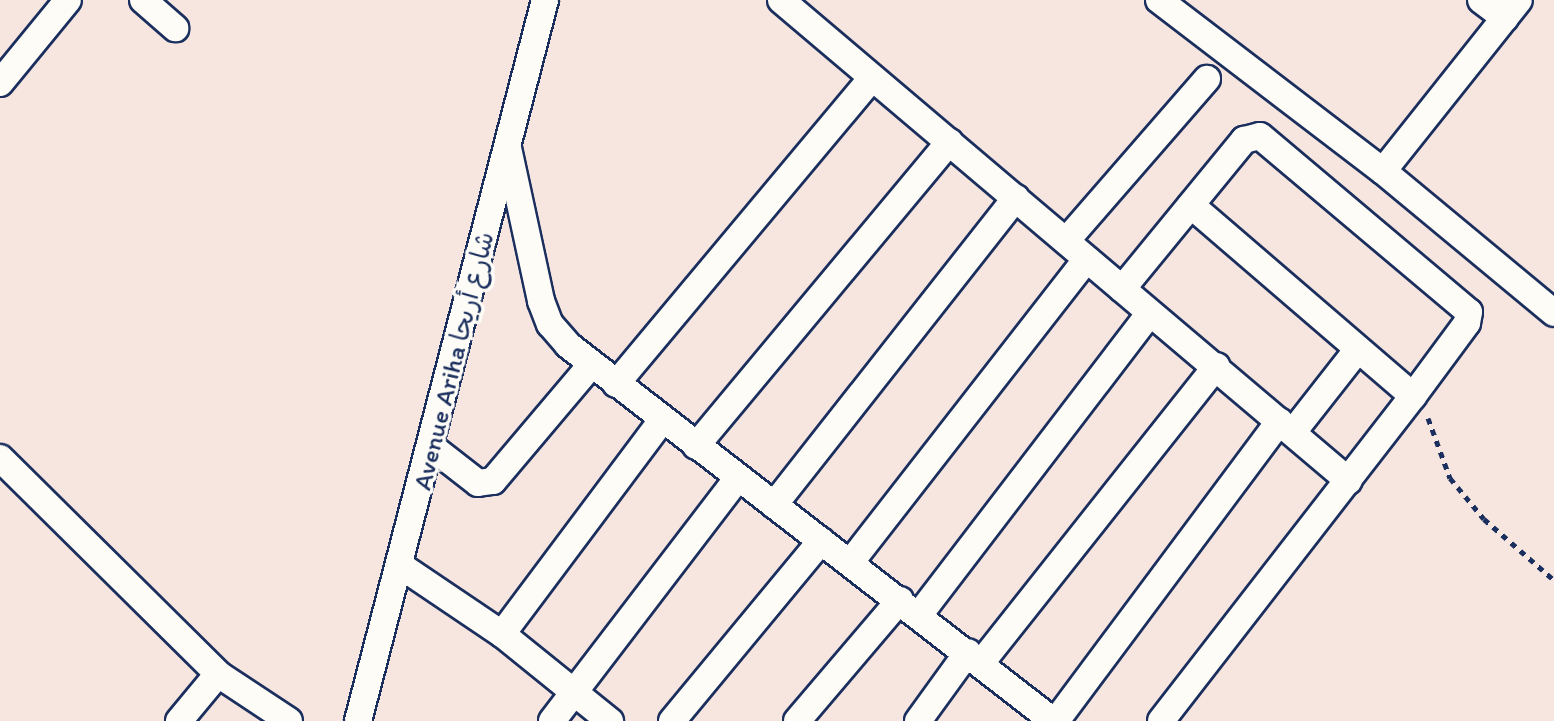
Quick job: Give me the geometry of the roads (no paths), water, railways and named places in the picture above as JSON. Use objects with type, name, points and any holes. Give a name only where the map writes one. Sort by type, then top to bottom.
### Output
[{"type":"street","points":[[0,83],[68,0]]},
{"type":"street","points":[[143,0],[175,28]]},
{"type":"street","name":"Avenue Ariha شارع أريحا","points":[[358,721],[433,448],[545,0]]},
{"type":"street","points":[[781,0],[1349,481]]},
{"type":"street","points":[[1159,0],[1383,171],[1554,313]]},
{"type":"street","points":[[1383,171],[1512,9],[1481,0]]},
{"type":"street","points":[[616,384],[872,78]]},
{"type":"street","points":[[1066,241],[1207,79]]},
{"type":"street","points":[[1122,289],[1244,140],[1260,136],[1467,308],[1467,323],[1413,396],[1161,721]]},
{"type":"street","points":[[696,446],[949,142]]},
{"type":"street","points":[[508,148],[541,301],[550,324],[616,384],[910,608],[1046,719],[1287,426],[1358,349]]},
{"type":"street","points":[[774,505],[1016,198]]},
{"type":"street","points":[[1191,205],[1413,396]]},
{"type":"street","points":[[850,563],[1087,259]]},
{"type":"street","points":[[797,721],[910,608],[1150,313]]},
{"type":"street","points":[[433,448],[478,483],[493,481],[592,364]]},
{"type":"street","points":[[918,721],[1216,366]]},
{"type":"street","points":[[502,634],[662,420]]},
{"type":"street","points":[[0,458],[218,674],[289,721]]},
{"type":"street","points":[[552,721],[738,478]]},
{"type":"street","points":[[672,721],[821,541]]},
{"type":"street","points":[[401,566],[502,634],[610,721]]},
{"type":"street","points":[[179,721],[218,674]]}]
